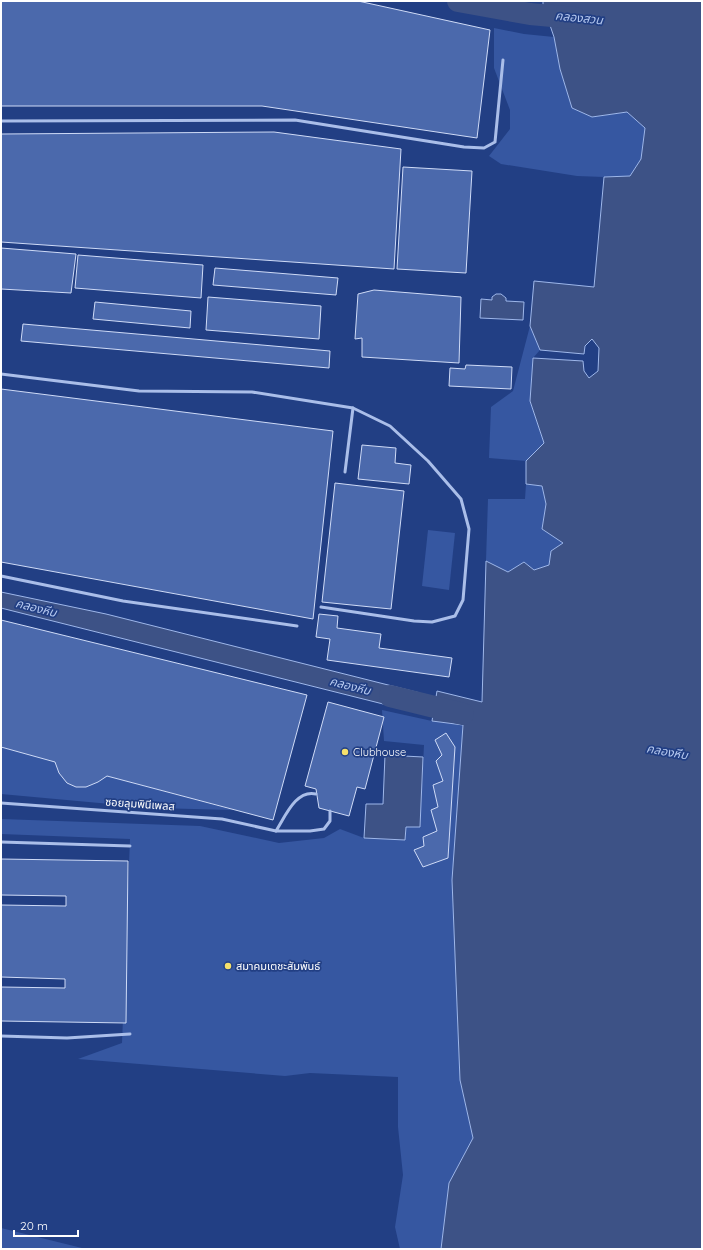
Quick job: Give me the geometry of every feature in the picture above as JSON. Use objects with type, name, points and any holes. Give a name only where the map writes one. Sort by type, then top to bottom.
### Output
[{"type":"lane","points":[[1,121],[295,120],[464,147],[484,148],[495,142],[503,60]]},
{"type":"lane","points":[[1,374],[139,391],[252,392],[353,408],[390,426],[428,461],[461,499],[469,529],[463,600],[455,616],[432,622],[414,621],[321,607]]},
{"type":"lane","points":[[345,472],[353,408]]},
{"type":"lane","points":[[1,576],[123,601],[297,626]]},
{"type":"lane","points":[[276,831],[300,797],[311,793],[316,794]]},
{"type":"lane","name":"ซอยลุมพินีเพลส","points":[[1,803],[222,819],[276,831],[310,831],[324,829],[330,821],[330,811]]},
{"type":"lane","points":[[1,842],[130,846]]},
{"type":"lane","points":[[1,1036],[66,1038],[130,1034]]},
{"type":"shaded area","points":[[494,28],[524,34],[554,37],[560,69],[572,108],[592,117],[627,112],[645,128],[641,159],[630,176],[577,176],[501,164],[489,156],[510,129],[510,110],[494,68]]},
{"type":"shaded area","points":[[530,326],[540,350],[533,358],[530,401],[544,443],[526,461],[489,458],[491,407],[513,391]]},
{"type":"shaded area","points":[[526,484],[542,486],[546,504],[542,529],[563,543],[551,551],[549,565],[534,570],[524,562],[508,572],[486,561],[488,499],[525,499]]},
{"type":"shaded area","points":[[428,530],[455,533],[449,590],[422,586]]},
{"type":"shaded area","name":"สมาคมเตชะสัมพันธ์","points":[[382,710],[432,721],[463,725],[452,880],[460,1080],[473,1138],[449,1183],[441,1249],[400,1249],[395,1227],[403,1175],[398,1127],[398,1077],[310,1073],[285,1076],[78,1059],[122,1043],[130,839],[1,834],[1,819],[200,826],[279,843],[324,838],[340,829],[364,838],[405,840],[406,826],[420,827],[424,745],[384,741]]},
{"type":"shaded area","points":[[1,747],[233,810],[154,808],[1,794]]},
{"type":"shaded area","points":[[1,1228],[86,1249],[1,1249]]},
{"type":"water","points":[[543,1],[702,1],[702,1249],[441,1249],[449,1183],[473,1138],[460,1080],[452,880],[463,725],[432,721],[437,691],[482,702],[486,561],[508,572],[524,562],[534,570],[549,565],[551,551],[563,543],[542,529],[546,504],[542,486],[526,484],[526,461],[544,443],[530,401],[533,358],[583,361],[584,371],[589,378],[598,371],[599,348],[592,339],[585,346],[584,354],[540,350],[530,326],[534,281],[594,287],[604,177],[630,176],[641,159],[645,128],[627,112],[592,117],[572,108],[560,69],[554,37]]},
{"type":"water","points":[[496,294],[501,294],[506,298],[506,301],[524,302],[523,320],[480,318],[481,299],[492,300],[492,297]]},
{"type":"water","points":[[1,592],[106,614],[420,693],[415,712],[1,608]]},
{"type":"water","points":[[385,755],[423,757],[420,827],[406,827],[405,840],[364,838],[366,804],[383,804]]},
{"type":"building","points":[[1,1],[358,1],[490,30],[477,138],[262,106],[1,106]]},
{"type":"building","points":[[274,132],[401,149],[394,269],[1,242],[1,134]]},
{"type":"building","points":[[403,167],[472,171],[466,273],[397,269]]},
{"type":"building","points":[[1,248],[76,254],[71,293],[1,289]]},
{"type":"building","points":[[78,255],[203,265],[201,298],[75,288]]},
{"type":"building","points":[[215,268],[338,278],[336,295],[213,285]]},
{"type":"building","points":[[374,290],[461,297],[459,363],[362,357],[362,338],[355,339],[358,294]]},
{"type":"building","points":[[208,297],[321,306],[319,339],[206,330]]},
{"type":"building","points":[[95,302],[191,311],[190,328],[93,319]]},
{"type":"building","points":[[23,324],[330,351],[329,368],[21,341]]},
{"type":"building","points":[[466,365],[512,367],[511,389],[449,386],[450,368],[465,369]]},
{"type":"building","points":[[1,389],[333,431],[313,619],[1,562]]},
{"type":"building","points":[[362,445],[396,448],[395,463],[411,465],[409,484],[358,479]]},
{"type":"building","points":[[335,483],[404,491],[391,609],[322,602]]},
{"type":"building","points":[[319,614],[338,616],[337,628],[381,634],[379,648],[452,658],[449,677],[327,660],[330,639],[316,637]]},
{"type":"building","points":[[1,620],[307,695],[273,820],[107,776],[86,787],[76,787],[67,783],[59,773],[55,762],[1,747]]},
{"type":"building","name":"Clubhouse","points":[[328,702],[384,717],[365,789],[357,787],[349,816],[319,808],[316,789],[305,786]]},
{"type":"building","points":[[446,733],[455,747],[448,858],[423,867],[414,850],[424,846],[423,837],[437,831],[431,810],[438,807],[433,785],[443,781],[436,761],[442,755],[435,740]]},
{"type":"building","points":[[1,859],[128,861],[126,1023],[1,1021],[1,987],[65,988],[65,979],[1,977],[1,905],[66,906],[66,896],[1,895]]},
{"type":"waterway","name":"คลองสวน","points":[[458,1],[530,14],[575,18]]},
{"type":"waterway","name":"คลองหีบ","points":[[390,696],[463,714]]},
{"type":"place","name":"Clubhouse","points":[[345,752]]},
{"type":"place","name":"สมาคมเตชะสัมพันธ์","points":[[228,966]]}]
